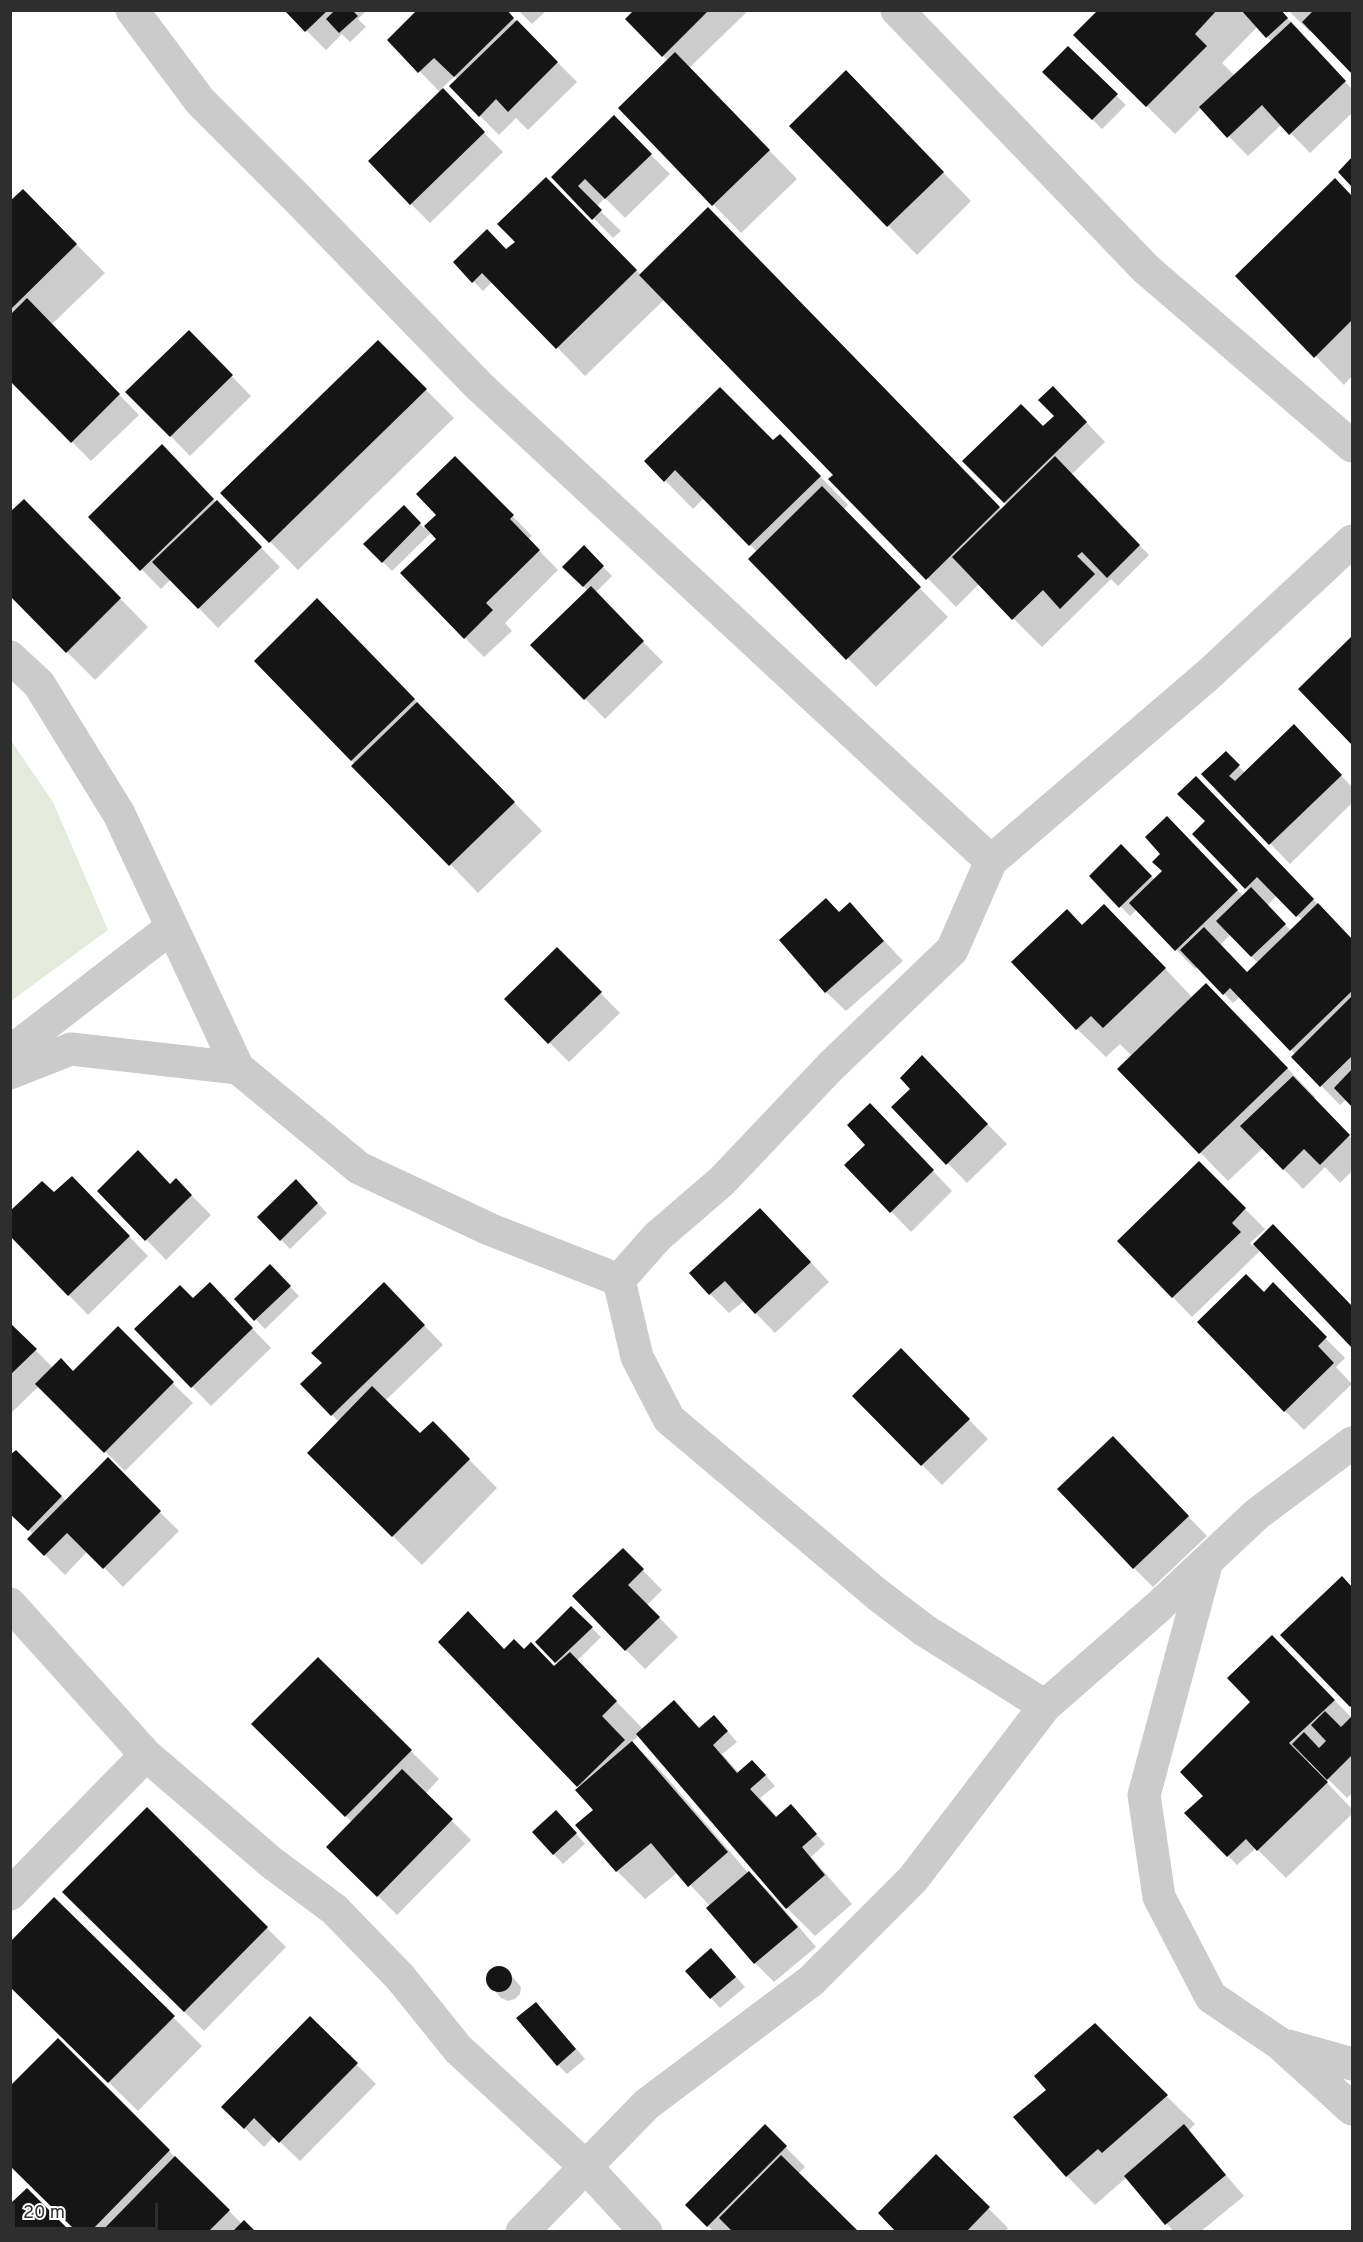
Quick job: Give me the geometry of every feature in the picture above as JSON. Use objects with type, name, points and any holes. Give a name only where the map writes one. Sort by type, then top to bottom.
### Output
[{"type":"street","points":[[132,10],[200,101],[479,386],[991,861]]},
{"type":"street","points":[[897,10],[1146,269],[1353,446]]},
{"type":"street","points":[[619,1280],[657,1237],[722,1181],[831,1066],[952,950],[991,861],[1208,675],[1353,541]]},
{"type":"street","points":[[10,657],[39,684],[119,814],[238,1068],[359,1168],[489,1229],[619,1280]]},
{"type":"street","points":[[10,1052],[172,927]]},
{"type":"street","points":[[10,1074],[71,1049],[238,1068]]},
{"type":"street","points":[[619,1280],[637,1357],[669,1419],[878,1595],[924,1630],[1045,1706]]},
{"type":"street","points":[[522,2232],[647,2104],[811,1981],[914,1879],[1045,1706],[1208,1561],[1257,1514],[1353,1443]]},
{"type":"street","points":[[1208,1561],[1144,1796],[1159,1897],[1211,1997],[1279,2043],[1353,2109]]},
{"type":"street","points":[[10,1604],[146,1755],[272,1863],[334,1909],[400,1977],[458,2049],[586,2168],[646,2232]]},
{"type":"street","points":[[10,1894],[146,1755]]},
{"type":"street","points":[[1279,2043],[1353,2064]]},
{"type":"green space","points":[[10,739],[53,802],[108,930],[11,1001]]},
{"type":"building","points":[[284,10],[328,10],[305,32]]},
{"type":"building","points":[[335,10],[352,10],[358,16],[339,33],[326,19]]},
{"type":"building","points":[[417,10],[507,10],[514,18],[454,77],[434,58],[418,73],[387,40]]},
{"type":"building","points":[[634,10],[709,10],[662,57],[625,19]]},
{"type":"building","points":[[1098,10],[1217,10],[1195,34],[1207,46],[1146,107],[1073,35]]},
{"type":"building","points":[[1241,10],[1281,10],[1288,18],[1266,38]]},
{"type":"building","points":[[1314,10],[1352,10],[1352,74],[1302,22]]},
{"type":"building","points":[[517,20],[558,62],[508,112],[496,99],[479,117],[449,86]]},
{"type":"building","points":[[1291,22],[1346,81],[1289,135],[1262,105],[1227,138],[1199,107]]},
{"type":"building","points":[[1068,46],[1118,94],[1092,120],[1042,72]]},
{"type":"building","points":[[675,52],[770,150],[712,206],[618,108]]},
{"type":"building","points":[[846,70],[944,172],[887,227],[789,126]]},
{"type":"building","points":[[443,88],[485,132],[410,205],[368,161]]},
{"type":"building","points":[[614,115],[652,154],[605,199],[585,179],[578,186],[602,210],[592,220],[551,177]]},
{"type":"building","points":[[1352,157],[1352,187],[1338,172]]},
{"type":"building","points":[[546,177],[637,270],[556,349],[482,273],[472,283],[453,262],[487,229],[506,249],[515,242],[497,224]]},
{"type":"building","points":[[1335,178],[1352,196],[1352,320],[1314,358],[1235,276]]},
{"type":"building","points":[[23,189],[77,244],[10,310],[10,201]]},
{"type":"building","points":[[708,207],[1000,507],[926,580],[828,479],[833,475],[639,275]]},
{"type":"building","points":[[27,298],[120,394],[71,443],[10,381],[10,315]]},
{"type":"building","points":[[189,330],[233,375],[170,437],[125,392]]},
{"type":"building","points":[[378,340],[427,389],[269,543],[220,493]]},
{"type":"building","points":[[1053,386],[1087,422],[1004,503],[962,461],[1021,404],[1043,426],[1054,416],[1038,400]]},
{"type":"building","points":[[720,387],[773,440],[780,434],[821,476],[749,546],[675,470],[664,482],[644,461]]},
{"type":"building","points":[[162,444],[214,499],[140,571],[88,517]]},
{"type":"building","points":[[455,456],[514,515],[510,519],[540,550],[486,603],[493,610],[464,639],[400,573],[436,539],[424,526],[436,515],[416,494]]},
{"type":"building","points":[[1055,456],[1140,545],[1107,578],[1082,552],[1077,556],[1095,574],[1060,609],[1043,590],[1012,620],[952,557]]},
{"type":"building","points":[[822,486],[921,587],[846,660],[748,559]]},
{"type":"building","points":[[24,499],[121,598],[66,653],[10,596],[10,512]]},
{"type":"building","points":[[217,500],[262,547],[198,609],[152,562]]},
{"type":"building","points":[[404,505],[421,523],[382,563],[363,544]]},
{"type":"building","points":[[584,545],[604,566],[583,587],[562,567]]},
{"type":"building","points":[[591,586],[644,641],[584,700],[530,645]]},
{"type":"building","points":[[317,598],[415,699],[351,761],[254,661]]},
{"type":"building","points":[[1352,636],[1352,745],[1298,689]]},
{"type":"building","points":[[417,702],[515,802],[449,866],[351,766]]},
{"type":"building","points":[[1294,724],[1342,775],[1269,845],[1201,774],[1226,751],[1240,765],[1229,776],[1235,781]]},
{"type":"building","points":[[1196,776],[1314,899],[1296,917],[1257,877],[1245,889],[1192,834],[1205,821],[1177,794]]},
{"type":"building","points":[[1167,816],[1238,890],[1175,951],[1129,903],[1162,871],[1152,862],[1160,854],[1145,837]]},
{"type":"building","points":[[1121,844],[1152,876],[1119,908],[1089,876]]},
{"type":"building","points":[[1251,887],[1286,924],[1251,957],[1216,921]]},
{"type":"building","points":[[826,898],[839,912],[850,902],[884,941],[825,993],[779,940]]},
{"type":"building","points":[[1318,903],[1352,939],[1352,991],[1290,1051],[1230,988],[1223,995],[1180,950],[1204,927],[1247,972]]},
{"type":"building","points":[[1104,904],[1166,968],[1103,1028],[1091,1016],[1076,1030],[1011,962],[1067,909],[1082,925]]},
{"type":"building","points":[[557,947],[602,992],[548,1044],[504,999]]},
{"type":"building","points":[[1206,983],[1288,1068],[1199,1154],[1117,1069]]},
{"type":"building","points":[[1352,996],[1352,1056],[1320,1087],[1291,1057]]},
{"type":"building","points":[[922,1055],[988,1124],[946,1165],[891,1107],[910,1089],[900,1078]]},
{"type":"building","points":[[1352,1069],[1352,1107],[1334,1088]]},
{"type":"building","points":[[1293,1076],[1350,1135],[1320,1165],[1304,1149],[1283,1170],[1240,1126]]},
{"type":"building","points":[[870,1103],[934,1170],[890,1213],[844,1165],[865,1145],[847,1125]]},
{"type":"building","points":[[138,1150],[170,1184],[176,1178],[192,1195],[145,1241],[97,1191]]},
{"type":"building","points":[[1199,1161],[1246,1208],[1232,1223],[1241,1232],[1172,1298],[1117,1241]]},
{"type":"building","points":[[72,1176],[130,1236],[68,1296],[10,1236],[10,1211],[42,1181],[54,1192]]},
{"type":"building","points":[[296,1179],[318,1203],[280,1241],[257,1217]]},
{"type":"building","points":[[760,1208],[811,1262],[755,1314],[725,1281],[709,1295],[689,1273]]},
{"type":"building","points":[[1273,1224],[1352,1306],[1352,1348],[1253,1244]]},
{"type":"building","points":[[270,1264],[291,1286],[254,1321],[234,1299]]},
{"type":"building","points":[[1246,1274],[1264,1292],[1273,1282],[1327,1337],[1318,1346],[1334,1363],[1284,1412],[1197,1322]]},
{"type":"building","points":[[210,1282],[253,1328],[191,1388],[134,1329],[180,1285],[193,1298]]},
{"type":"building","points":[[384,1282],[425,1325],[331,1416],[300,1384],[322,1363],[311,1353]]},
{"type":"building","points":[[10,1323],[37,1349],[10,1375]]},
{"type":"building","points":[[118,1326],[174,1382],[104,1453],[35,1384],[61,1358],[73,1371]]},
{"type":"building","points":[[901,1348],[970,1419],[921,1466],[852,1396]]},
{"type":"building","points":[[372,1386],[420,1433],[433,1421],[470,1459],[392,1537],[307,1453]]},
{"type":"building","points":[[1113,1436],[1189,1516],[1133,1569],[1057,1489]]},
{"type":"building","points":[[16,1450],[62,1496],[28,1531],[10,1514],[10,1455]]},
{"type":"building","points":[[108,1457],[161,1511],[103,1569],[67,1533],[44,1556],[27,1539]]},
{"type":"building","points":[[623,1548],[644,1569],[628,1585],[660,1617],[625,1651],[572,1596]]},
{"type":"building","points":[[1342,1576],[1352,1587],[1352,1705],[1350,1707],[1280,1635]]},
{"type":"building","points":[[571,1606],[593,1627],[555,1663],[535,1642]]},
{"type":"building","points":[[468,1611],[504,1649],[514,1639],[524,1649],[531,1642],[554,1666],[570,1652],[617,1701],[602,1716],[625,1740],[577,1787],[438,1642]]},
{"type":"building","points":[[1272,1635],[1335,1700],[1289,1743],[1328,1782],[1257,1851],[1246,1839],[1227,1857],[1184,1813],[1203,1796],[1180,1772],[1250,1702],[1227,1678]]},
{"type":"building","points":[[318,1657],[412,1750],[345,1817],[251,1724]]},
{"type":"building","points":[[674,1700],[699,1728],[714,1715],[728,1731],[713,1745],[737,1773],[752,1760],[766,1775],[750,1789],[776,1817],[791,1804],[817,1834],[802,1847],[825,1875],[786,1909],[636,1734]]},
{"type":"building","points":[[1325,1711],[1341,1727],[1352,1716],[1352,1755],[1327,1780],[1292,1744],[1304,1732],[1319,1748],[1326,1741],[1311,1725]]},
{"type":"building","points":[[632,1741],[728,1852],[688,1887],[651,1843],[616,1872],[575,1825],[593,1810],[575,1790]]},
{"type":"building","points":[[402,1769],[453,1819],[377,1897],[326,1847]]},
{"type":"building","points":[[147,1807],[268,1927],[184,2012],[62,1892]]},
{"type":"building","points":[[556,1810],[577,1833],[553,1855],[532,1832]]},
{"type":"building","points":[[749,1871],[798,1927],[754,1964],[706,1908]]},
{"type":"building","points":[[54,1897],[175,2016],[108,2083],[10,1987],[10,1942]]},
{"type":"building","points":[[711,1948],[736,1977],[710,1999],[685,1971]]},
{"type":"building","points":[[499,1966],[508,1970],[512,1979],[508,1988],[499,1992],[490,1988],[486,1979],[490,1970]]},
{"type":"building","points":[[536,2002],[576,2049],[557,2066],[516,2018]]},
{"type":"building","points":[[310,2016],[358,2063],[279,2143],[254,2118],[244,2129],[221,2107]]},
{"type":"building","points":[[1095,2023],[1168,2095],[1102,2153],[1098,2149],[1066,2177],[1013,2117],[1046,2090],[1034,2076]]},
{"type":"building","points":[[58,2038],[170,2150],[90,2232],[77,2232],[10,2166],[10,2086]]},
{"type":"building","points":[[765,2124],[787,2146],[707,2227],[685,2205]]},
{"type":"building","points":[[1184,2124],[1226,2175],[1165,2225],[1124,2176]]},
{"type":"building","points":[[936,2154],[990,2207],[966,2232],[896,2232],[878,2213]]},
{"type":"building","points":[[781,2155],[857,2230],[856,2232],[733,2232],[719,2218]]},
{"type":"building","points":[[175,2156],[230,2210],[208,2232],[101,2232]]},
{"type":"building","points":[[27,2188],[71,2232],[10,2232],[10,2204]]},
{"type":"building","points":[[244,2220],[256,2232],[232,2232]]}]
